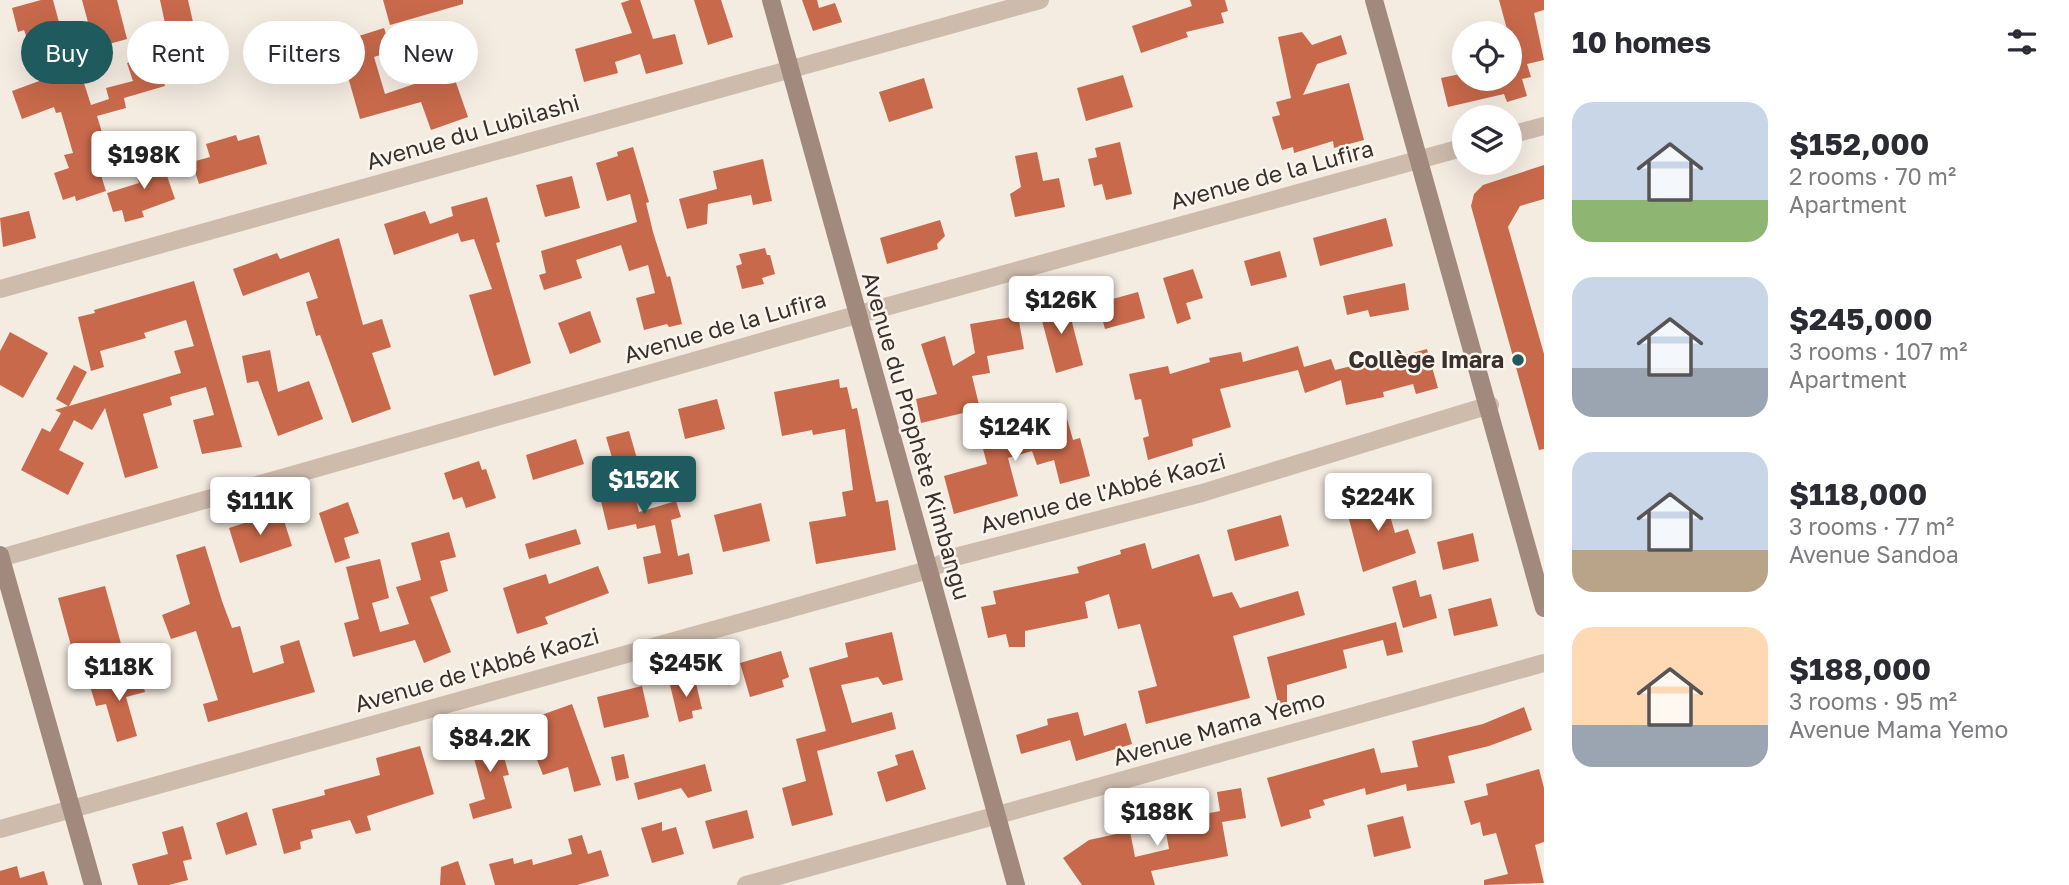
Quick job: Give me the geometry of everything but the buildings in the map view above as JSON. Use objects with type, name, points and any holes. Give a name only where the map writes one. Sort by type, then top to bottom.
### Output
[{"type":"street","name":"Avenue du Prophète Kimbangu","points":[[771,0],[856,315],[1016,885]]},
{"type":"street","name":"Avenue du Lubilashi","points":[[0,289],[1040,0]]},
{"type":"street","points":[[1374,0],[1490,405],[1544,608]]},
{"type":"street","points":[[1522,132],[1544,126]]},
{"type":"street","name":"Avenue de la Lufira","points":[[0,557],[856,315],[1452,150]]},
{"type":"street","name":"Avenue de l'Abbé Kaozi","points":[[0,829],[928,570],[956,557],[1202,494],[1490,405]]},
{"type":"street","points":[[0,557],[93,885]]},
{"type":"street","name":"Avenue Mama Yemo","points":[[746,885],[1544,663]]},
{"type":"place","name":"Collège Imara","points":[[1518,360]]}]
